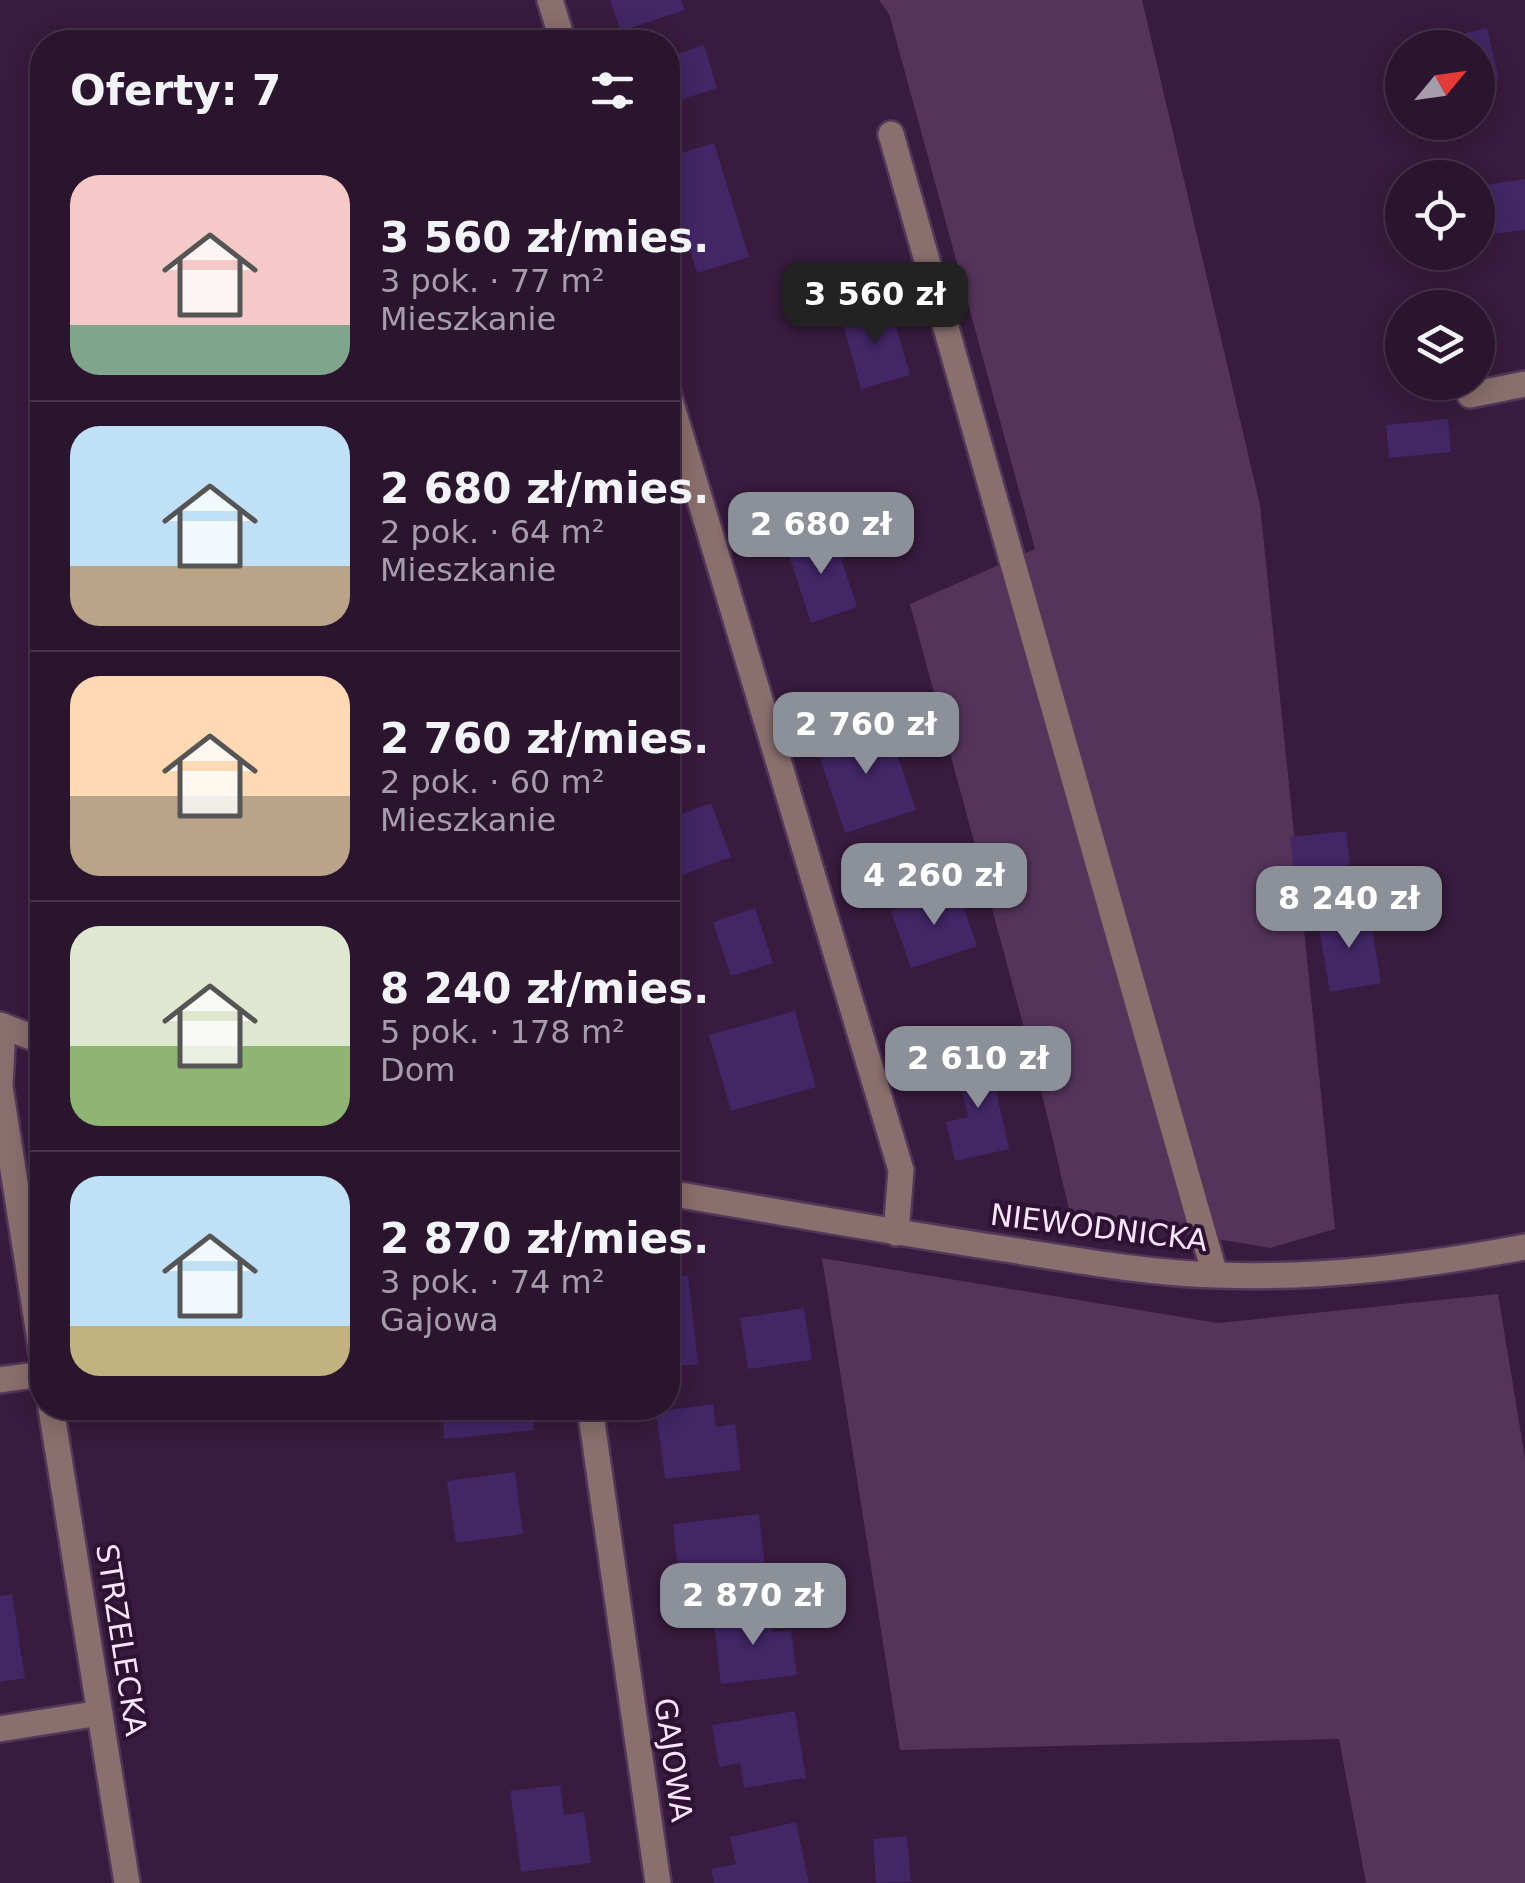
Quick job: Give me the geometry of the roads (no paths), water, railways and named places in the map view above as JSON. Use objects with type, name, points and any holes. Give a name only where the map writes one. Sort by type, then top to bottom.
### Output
[{"type":"street","points":[[550,0],[559,30]]},
{"type":"street","points":[[891,134],[1215,1276]]},
{"type":"street","points":[[1495,390],[1525,384]]},
{"type":"street","points":[[680,432],[900,1170],[896,1232]]},
{"type":"street","points":[[30,1036],[1,1025],[0,1086],[30,1277]]},
{"type":"street","name":"NIEWODNICKA","points":[[680,1195],[1136,1270],[1215,1276],[1359,1272],[1525,1248]]},
{"type":"street","points":[[0,1380],[30,1376]]},
{"type":"street","name":"STRZELECKA","points":[[53,1420],[127,1883]]},
{"type":"street","name":"GAJOWA","points":[[592,1420],[658,1883]]},
{"type":"street","points":[[0,1729],[100,1713]]}]
